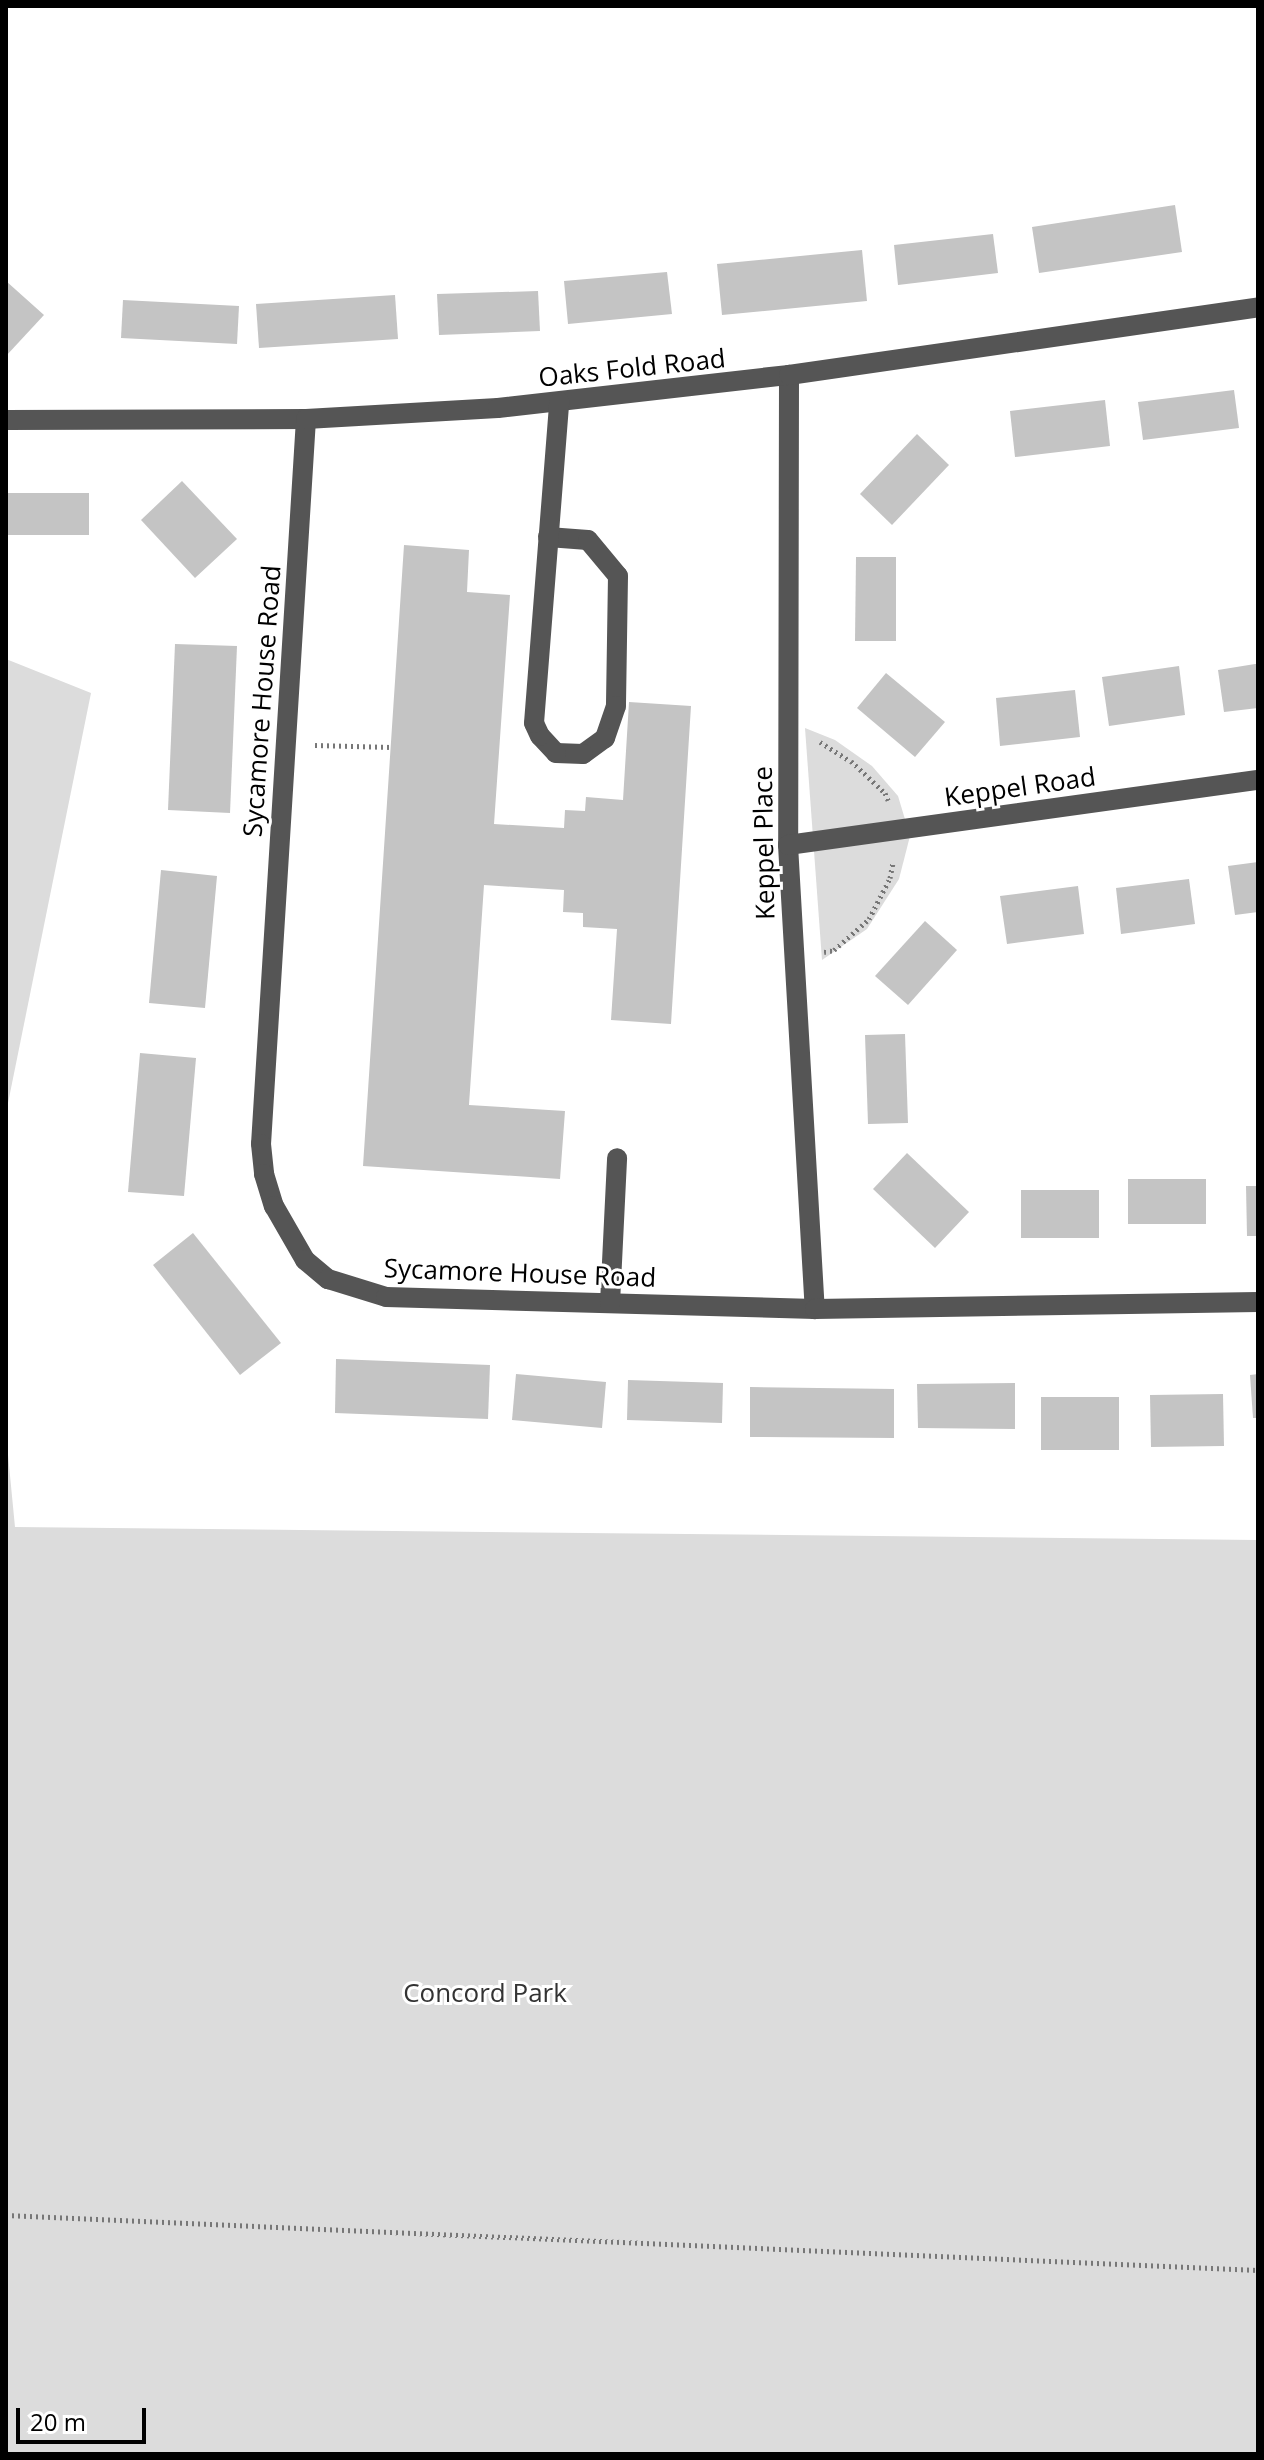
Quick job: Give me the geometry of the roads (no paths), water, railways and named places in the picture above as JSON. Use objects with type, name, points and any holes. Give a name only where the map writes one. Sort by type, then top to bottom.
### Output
[{"type":"street","name":"Oaks Fold Road","points":[[6,420],[306,419],[559,402],[789,375],[1258,307]]},
{"type":"street","name":"Keppel Place","points":[[789,375],[788,845],[815,1309]]},
{"type":"street","points":[[548,537],[588,540],[618,576],[616,706],[605,738],[583,754],[556,753],[540,736],[534,723],[548,537],[559,402]]},
{"type":"street","name":"Sycamore House Road","points":[[306,419],[261,1144],[264,1174],[288,1236],[305,1260],[328,1279],[386,1297],[815,1309],[1258,1302]]},
{"type":"street","name":"Keppel Road","points":[[788,845],[1258,780]]},
{"type":"street","points":[[610,1303],[617,1158]]},
{"type":"park label","name":"Concord Park","points":[[485,1993]]}]
